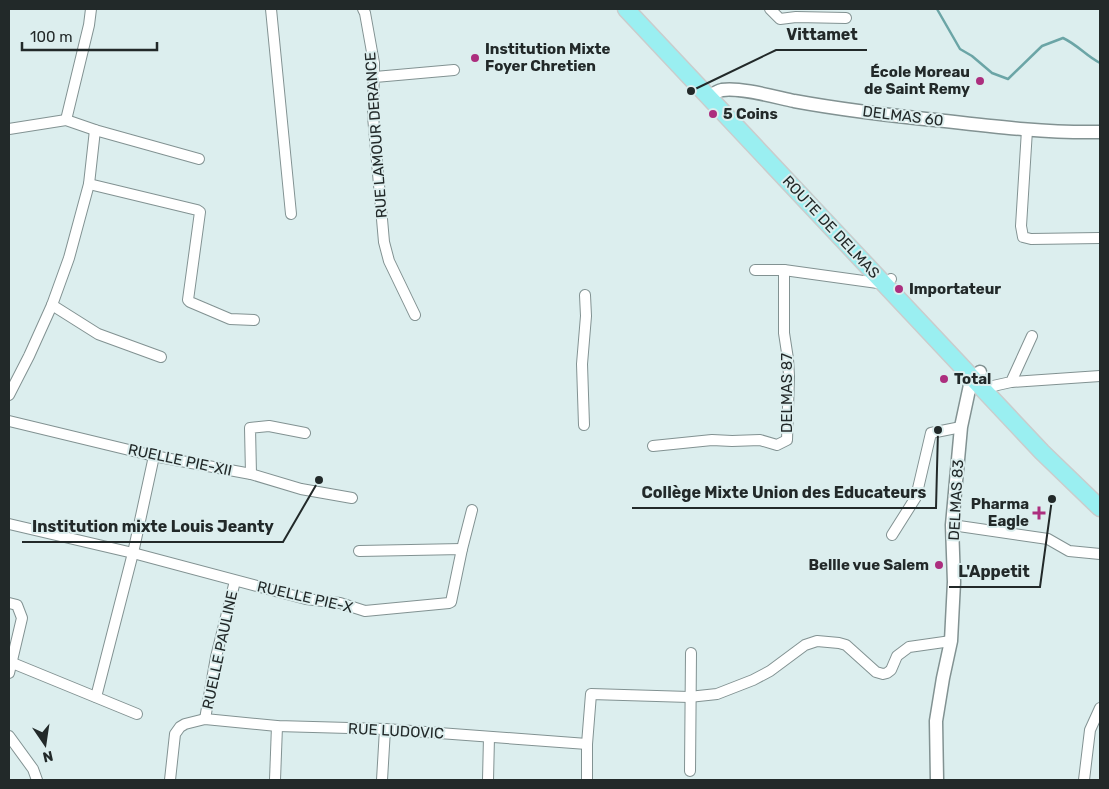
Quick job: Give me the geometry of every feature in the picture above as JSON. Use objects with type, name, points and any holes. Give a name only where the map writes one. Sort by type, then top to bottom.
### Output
[{"type":"main road","name":"ROUTE DE DELMAS","points":[[626,9],[712,95],[977,375],[1042,452],[1100,508]]},
{"type":"main road","name":"ROUTE DE DELMAS","points":[[638,9],[712,95]]},
{"type":"main road","name":"ROUTE DE DELMAS","points":[[977,375],[993,386],[1100,493]]},
{"type":"street","points":[[66,120],[89,25],[91,9]]},
{"type":"street","points":[[271,9],[291,214]]},
{"type":"street","name":"RUE LAMOUR DERANCE","points":[[363,9],[374,76],[373,116],[384,242],[389,261],[416,315]]},
{"type":"street","points":[[770,9],[780,19],[796,17],[846,18]]},
{"type":"street","points":[[374,76],[454,70]]},
{"type":"street","name":"DELMAS 60","points":[[712,95],[727,90],[748,92],[812,104],[1027,130],[1100,132]]},
{"type":"street","points":[[9,129],[66,120],[199,159]]},
{"type":"street","points":[[9,395],[52,305],[69,258],[89,184],[95,130]]},
{"type":"street","points":[[1027,130],[1021,226],[1022,237],[1031,239],[1100,238]]},
{"type":"street","points":[[89,184],[200,212],[188,300],[230,319],[254,320]]},
{"type":"street","points":[[755,270],[784,270],[888,281]]},
{"type":"street","name":"DELMAS 87","points":[[653,446],[712,440],[760,440],[777,445],[787,440],[789,376],[784,333],[784,270]]},
{"type":"street","points":[[584,425],[582,364],[586,316],[585,295]]},
{"type":"street","points":[[52,305],[98,334],[161,357]]},
{"type":"street","points":[[1011,382],[1032,336]]},
{"type":"street","name":"DELMAS 83","points":[[936,780],[936,721],[951,641],[954,582],[952,525],[960,426],[970,385],[977,375]]},
{"type":"street","points":[[993,386],[1011,382],[1100,376]]},
{"type":"street","name":"RUELLE PIE-XII","points":[[9,421],[154,456],[251,474],[301,489],[352,498]]},
{"type":"street","points":[[251,474],[250,428],[268,426],[305,433]]},
{"type":"street","points":[[892,536],[916,497],[931,433],[960,426]]},
{"type":"street","points":[[96,697],[133,553],[154,456]]},
{"type":"street","points":[[359,552],[462,549],[472,510]]},
{"type":"street","name":"RUELLE PIE-X","points":[[9,524],[133,553],[306,599],[340,603],[365,611],[449,603],[453,598],[462,549]]},
{"type":"street","points":[[952,525],[1048,539],[1068,550],[1100,554]]},
{"type":"street","name":"RUELLE PAULINE","points":[[205,718],[216,657],[235,581]]},
{"type":"street","points":[[9,603],[17,605],[22,618],[10,662],[9,673]]},
{"type":"street","points":[[587,780],[587,744],[591,694],[689,697],[717,694],[770,671],[805,645],[817,641],[839,643],[846,646],[876,672],[883,674],[888,673],[897,656],[910,647],[951,641]]},
{"type":"street","points":[[690,771],[689,697],[691,653]]},
{"type":"street","points":[[10,662],[137,714]]},
{"type":"street","points":[[1084,780],[1090,730],[1100,708]]},
{"type":"street","points":[[170,780],[175,734],[185,724],[205,718]]},
{"type":"street","name":"RUE LUDOVIC","points":[[205,718],[277,726],[385,729],[587,744]]},
{"type":"street","points":[[275,780],[277,726]]},
{"type":"street","points":[[382,780],[385,729]]},
{"type":"street","points":[[9,736],[33,769],[37,780]]},
{"type":"street","points":[[488,780],[489,737]]},
{"type":"waterway","points":[[937,9],[960,49],[972,56],[992,73],[1008,79],[1042,46],[1063,38],[1100,63]]},
{"type":"place","name":"Institution Mixte Foyer Chretien","points":[[475,58]]},
{"type":"place","name":"École Moreau de Saint Remy","points":[[980,81]]},
{"type":"place","name":"Vittamet","points":[[691,91]]},
{"type":"place","name":"5 Coins","points":[[713,114]]},
{"type":"place","name":"Importateur","points":[[899,289]]},
{"type":"place","name":"Total","points":[[944,379]]},
{"type":"place","name":"Collège Mixte Union des Educateurs","points":[[938,430]]},
{"type":"place","name":"Institution mixte Louis Jeanty","points":[[319,480]]},
{"type":"place","name":"L'Appetit","points":[[1052,499]]},
{"type":"place","name":"Pharma Eagle","points":[[1039,513]]},
{"type":"place","name":"Bellle vue Salem","points":[[939,565]]}]
